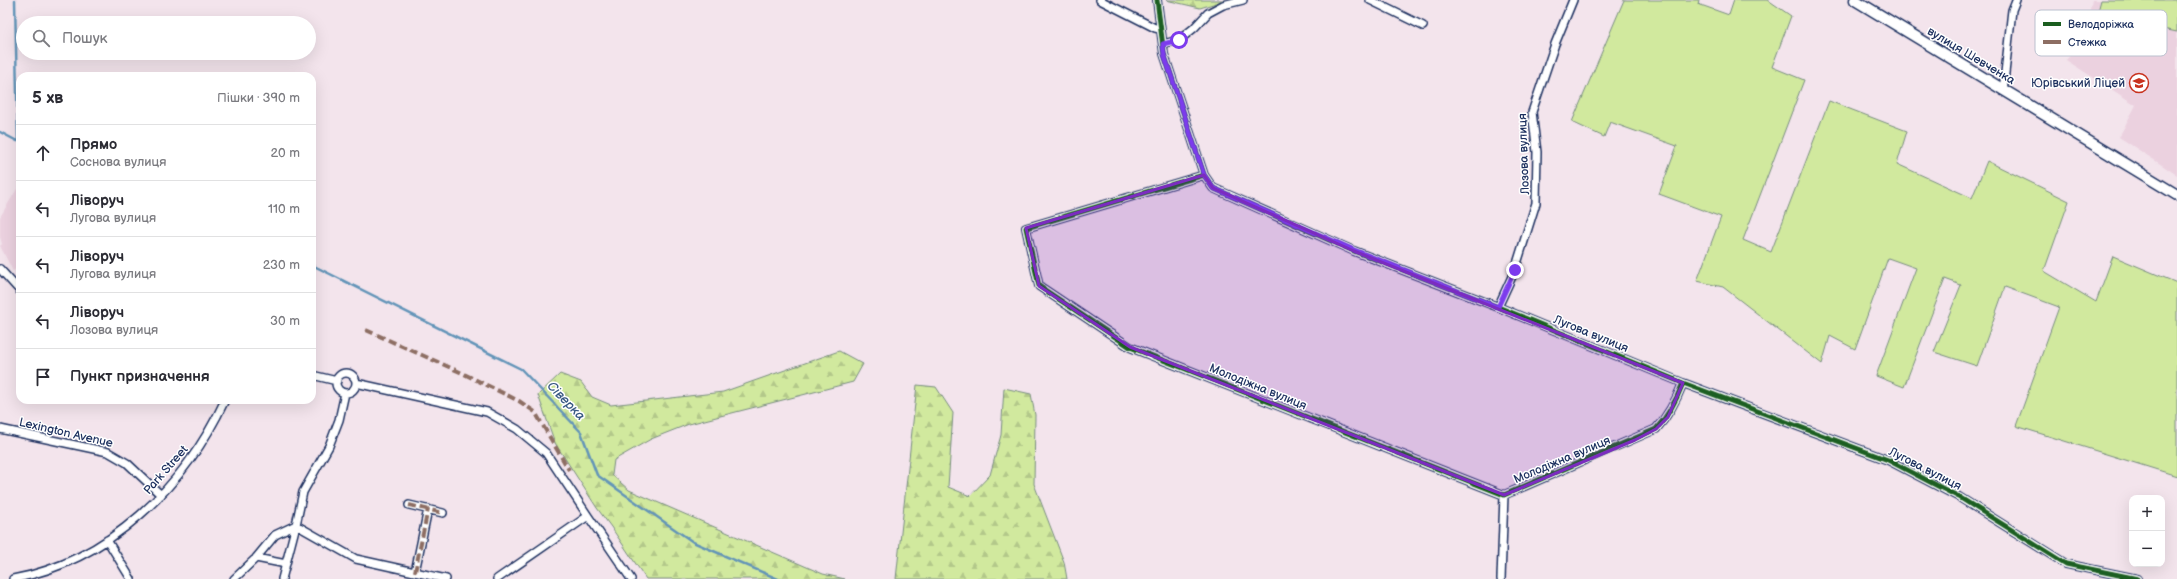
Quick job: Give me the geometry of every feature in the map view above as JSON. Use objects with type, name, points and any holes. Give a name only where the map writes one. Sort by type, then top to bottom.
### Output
[{"type":"street","points":[[1100,0],[1155,28],[1160,29]]},
{"type":"street","name":"Лугова вулиця","points":[[1157,0],[1164,54],[1204,175],[1213,188],[1354,250],[1683,383],[1888,460],[1959,497],[2066,564],[2138,579]]},
{"type":"street","points":[[1163,44],[1179,40],[1208,14],[1223,5],[1243,0]]},
{"type":"street","points":[[1370,0],[1423,26]]},
{"type":"street","name":"Лозова вулиця","points":[[1498,307],[1520,257],[1536,203],[1536,152],[1532,112],[1555,44],[1573,0]]},
{"type":"street","name":"вулиця Шевченка","points":[[1855,0],[2177,195]]},
{"type":"street","points":[[2003,91],[2012,10],[2016,0]]},
{"type":"street","name":"Молодіжна вулиця","points":[[1204,175],[1026,228],[1039,286],[1130,346],[1504,495],[1656,429],[1668,417],[1676,402],[1683,383]]},
{"type":"street","points":[[0,269],[16,287]]},
{"type":"street","points":[[348,374],[354,377],[356,383],[354,389],[345,393],[337,387],[337,381],[340,376],[348,374]]},
{"type":"street","points":[[316,376],[337,381]]},
{"type":"street","points":[[356,383],[487,412],[516,428],[546,453],[631,579]]},
{"type":"street","points":[[282,579],[303,492],[329,446],[339,420],[345,393]]},
{"type":"street","name":"Park Street","points":[[17,579],[60,564],[107,540],[136,518],[161,495],[196,452],[214,425],[223,404]]},
{"type":"street","name":"Lexington Avenue","points":[[0,429],[108,452],[127,463],[161,495]]},
{"type":"street","name":"Молодіжна вулиця","points":[[1501,579],[1504,495]]},
{"type":"street","points":[[409,505],[443,513]]},
{"type":"street","points":[[415,572],[428,509]]},
{"type":"street","points":[[497,579],[588,516]]},
{"type":"street","points":[[234,579],[256,558],[275,534],[296,525]]},
{"type":"street","points":[[296,525],[356,559],[446,579]]},
{"type":"street","points":[[107,540],[131,579]]},
{"type":"street","points":[[256,558],[286,564]]},
{"type":"highlighted area","points":[[1204,175],[1213,188],[1354,251],[1683,383],[1668,417],[1656,429],[1635,440],[1504,495],[1130,347],[1039,286],[1026,228]]},
{"type":"shaded area","name":"Юрівський Ліцей","points":[[2092,0],[2177,0],[2177,175],[2119,137],[2136,105],[2066,60],[2070,56],[2167,56],[2167,10],[2090,10]]},
{"type":"shaded area","points":[[16,191],[16,269],[13,271],[0,246],[2,244],[0,237],[0,217]]},
{"type":"green space","points":[[1166,0],[1226,0],[1200,8]]},
{"type":"green space","points":[[1624,0],[1699,0],[1698,4],[1729,15],[1734,0],[1768,0],[1791,16],[1772,67],[1804,80],[1743,240],[1771,252],[1829,101],[1907,131],[1897,164],[1972,198],[1987,161],[2069,201],[2044,271],[2096,302],[2113,256],[2177,283],[2177,476],[2016,426],[2059,307],[2005,287],[1977,366],[1934,352],[1961,285],[1945,279],[1904,387],[1876,376],[1916,268],[1888,258],[1855,349],[1830,336],[1822,364],[1723,287],[1697,281],[1721,217],[1659,194],[1677,146],[1610,122],[1604,137],[1572,122]]},
{"type":"green space","points":[[2101,0],[2177,0],[2177,32],[2167,30],[2167,10],[2098,10]]},
{"type":"green space","points":[[839,351],[863,364],[853,382],[689,424],[651,439],[614,460],[612,475],[629,490],[823,574],[845,579],[646,579],[597,508],[555,443],[538,395],[560,374],[581,382],[592,397],[611,405],[723,392]]},
{"type":"green space","points":[[917,385],[936,387],[953,413],[948,487],[970,496],[990,475],[1001,435],[1004,388],[1031,394],[1035,415],[1034,484],[1064,562],[1067,579],[896,579]]},
{"type":"waterway","name":"Сіверка","points":[[15,0],[16,47]]},
{"type":"waterway","name":"Сіверка","points":[[16,60],[17,72]]},
{"type":"waterway","points":[[0,132],[16,140]]},
{"type":"waterway","name":"Сіверка","points":[[316,267],[521,369],[581,432],[597,475],[693,542],[778,579]]},
{"type":"marked path","points":[[366,330],[460,372],[519,401],[535,412],[569,470]]},
{"type":"marked path","points":[[409,505],[443,513]]},
{"type":"marked path","points":[[415,572],[428,509]]},
{"type":"cycle path","points":[[1157,0],[1164,54],[1204,175],[1213,188],[1354,251],[1498,307],[1683,383],[1888,460],[1959,497],[2066,564],[2138,579]]},
{"type":"cycle path","points":[[1204,175],[1026,228],[1039,286],[1130,347],[1504,495],[1656,429],[1672,408],[1683,383]]},
{"type":"place","name":"Юрівський Ліцей","points":[[2139,83]]},
{"type":"route","points":[[1179,40],[1163,44],[1164,54],[1204,175],[1213,188],[1354,250],[1498,307],[1515,270]]}]
